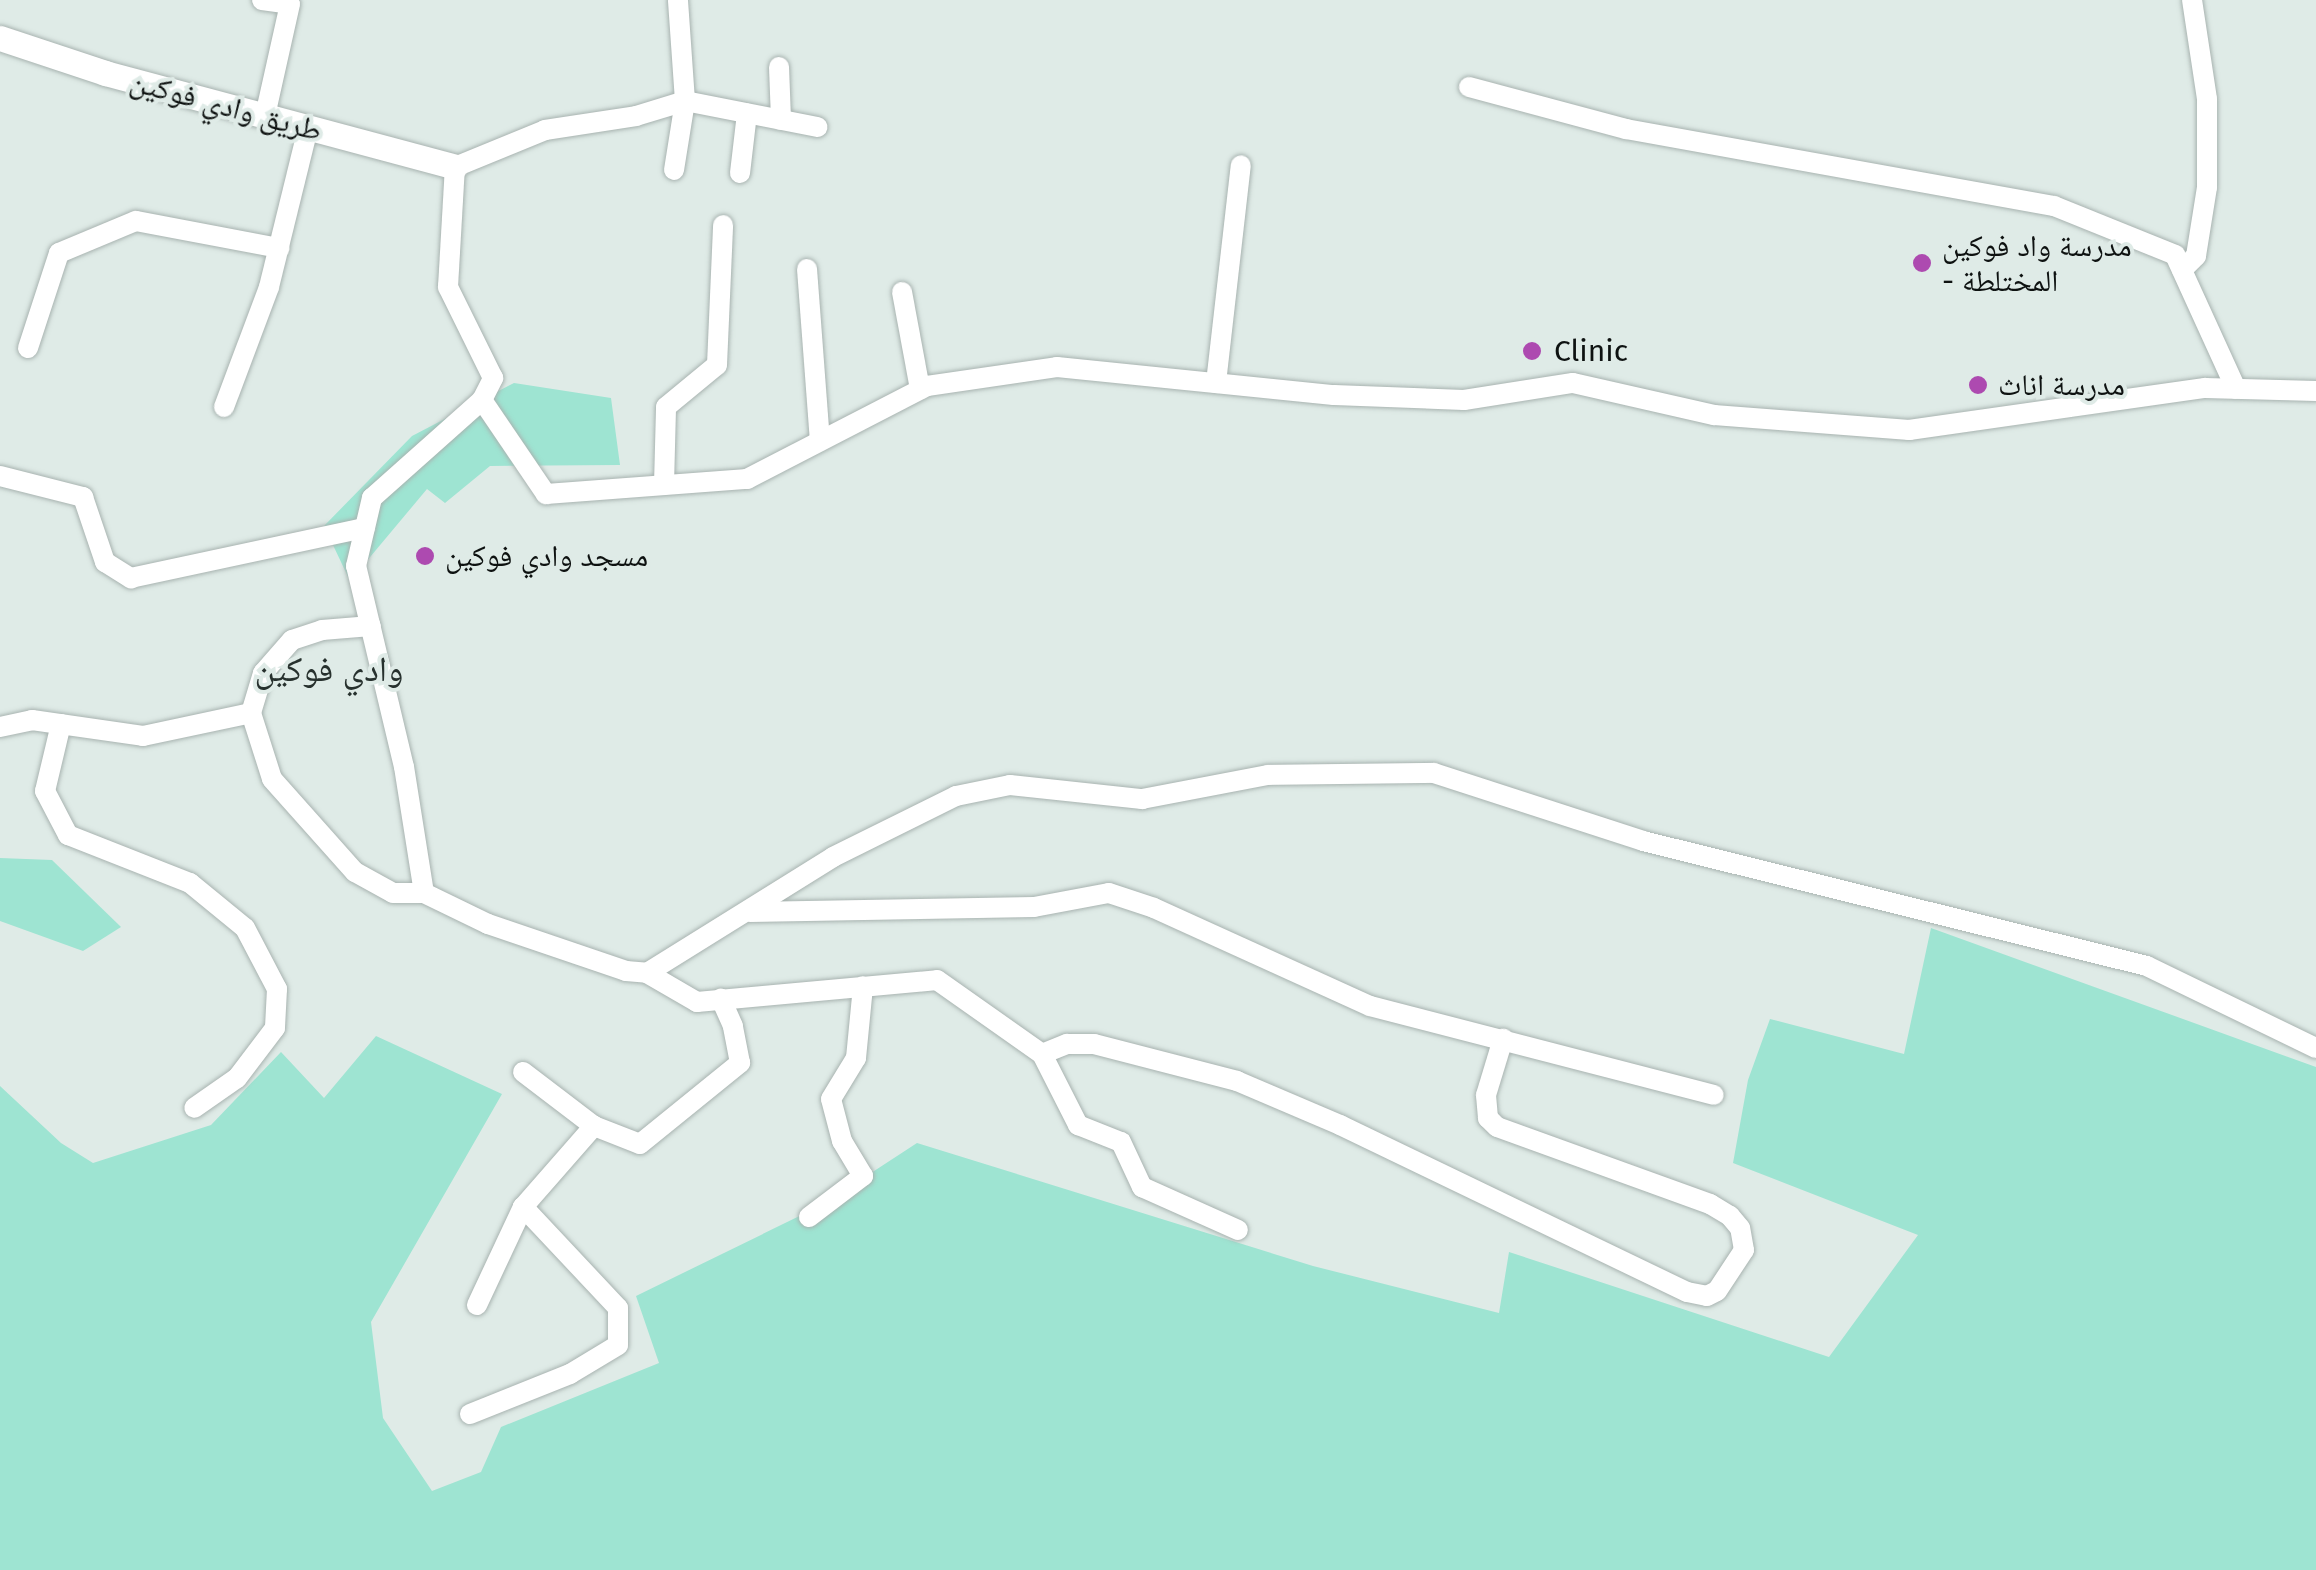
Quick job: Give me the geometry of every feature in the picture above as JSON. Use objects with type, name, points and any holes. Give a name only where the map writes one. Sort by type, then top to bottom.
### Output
[{"type":"street","points":[[262,0],[290,4],[265,116]]},
{"type":"street","points":[[674,170],[685,101],[678,0]]},
{"type":"street","points":[[2182,270],[2196,256],[2206,187],[2207,99],[2192,0]]},
{"type":"street","name":"طريق وادي فوکين","points":[[0,38],[105,74],[455,168]]},
{"type":"street","points":[[779,67],[782,120]]},
{"type":"street","points":[[1469,87],[1626,130],[2054,206],[2175,255],[2236,389]]},
{"type":"street","points":[[424,893],[404,767],[356,566],[372,498],[482,400],[493,378],[448,288],[455,168],[545,130],[636,116],[685,101],[816,127]]},
{"type":"street","points":[[740,172],[747,113]]},
{"type":"street","points":[[224,407],[269,286],[308,128]]},
{"type":"street","points":[[1216,383],[1242,165]]},
{"type":"street","points":[[28,348],[59,252],[136,220],[278,248]]},
{"type":"street","points":[[664,485],[666,406],[716,365],[723,225]]},
{"type":"street","points":[[807,269],[820,441]]},
{"type":"street","points":[[902,292],[920,389]]},
{"type":"street","points":[[482,400],[546,494],[748,479],[920,389],[1057,367],[1334,395],[1464,400],[1573,383],[1714,414],[1909,430],[2204,388],[2316,390]]},
{"type":"street","points":[[0,476],[84,496],[105,562],[131,578],[365,528]]},
{"type":"street","points":[[371,626],[322,630],[292,640],[263,674],[252,714],[272,779],[356,872],[393,893],[424,893],[488,924],[626,970],[646,972],[697,1002],[938,980],[1042,1054],[1078,1125],[1121,1142],[1142,1187],[1238,1230]]},
{"type":"street","points":[[0,728],[32,720],[143,736],[252,714]]},
{"type":"street","points":[[61,724],[45,791],[68,835],[190,883],[245,928],[278,990],[275,1028],[238,1078],[194,1108]]},
{"type":"street","points":[[646,972],[833,857],[956,796],[1010,785],[1142,799],[1268,775],[1434,772],[1642,841],[2147,966],[2316,1048]]},
{"type":"street","points":[[748,912],[1034,907],[1109,894],[1170,914],[1370,1006],[1714,1095]]},
{"type":"street","points":[[809,1216],[864,1176],[842,1141],[831,1099],[856,1058],[863,986]]},
{"type":"street","points":[[522,1072],[594,1126],[640,1144],[740,1063],[733,1026],[720,999]]},
{"type":"street","points":[[1042,1054],[1067,1044],[1094,1044],[1236,1081],[1340,1125],[1688,1292],[1707,1296],[1717,1291],[1744,1250],[1740,1228],[1730,1216],[1710,1204],[1497,1127],[1488,1118],[1486,1095],[1503,1039]]},
{"type":"street","points":[[478,1305],[524,1207],[594,1126]]},
{"type":"street","points":[[470,1414],[570,1374],[618,1346],[618,1308],[524,1207]]},
{"type":"green space","points":[[514,383],[611,398],[620,465],[490,466],[445,503],[427,489],[350,581],[324,526],[412,436]]},
{"type":"green space","points":[[0,858],[52,860],[121,927],[83,951],[0,921]]},
{"type":"green space","points":[[1931,928],[2316,1067],[2316,1570],[0,1570],[0,1086],[61,1143],[93,1163],[211,1125],[281,1052],[324,1098],[376,1036],[502,1094],[371,1322],[383,1418],[432,1491],[481,1472],[501,1427],[659,1363],[636,1296],[822,1205],[917,1143],[1313,1266],[1499,1313],[1509,1252],[1829,1357],[1918,1235],[1733,1163],[1748,1080],[1770,1019],[1904,1054]]},
{"type":"place","name":"مدرسة واد فوكين - المختلطة","points":[[1922,263]]},
{"type":"place","name":"Clinic","points":[[1532,351]]},
{"type":"place","name":"مدرسة اناث","points":[[1978,385]]},
{"type":"place","name":"مسجد وادي فوكين","points":[[425,556]]},
{"type":"district","name":"وادي فوكين","points":[[329,669]]}]
